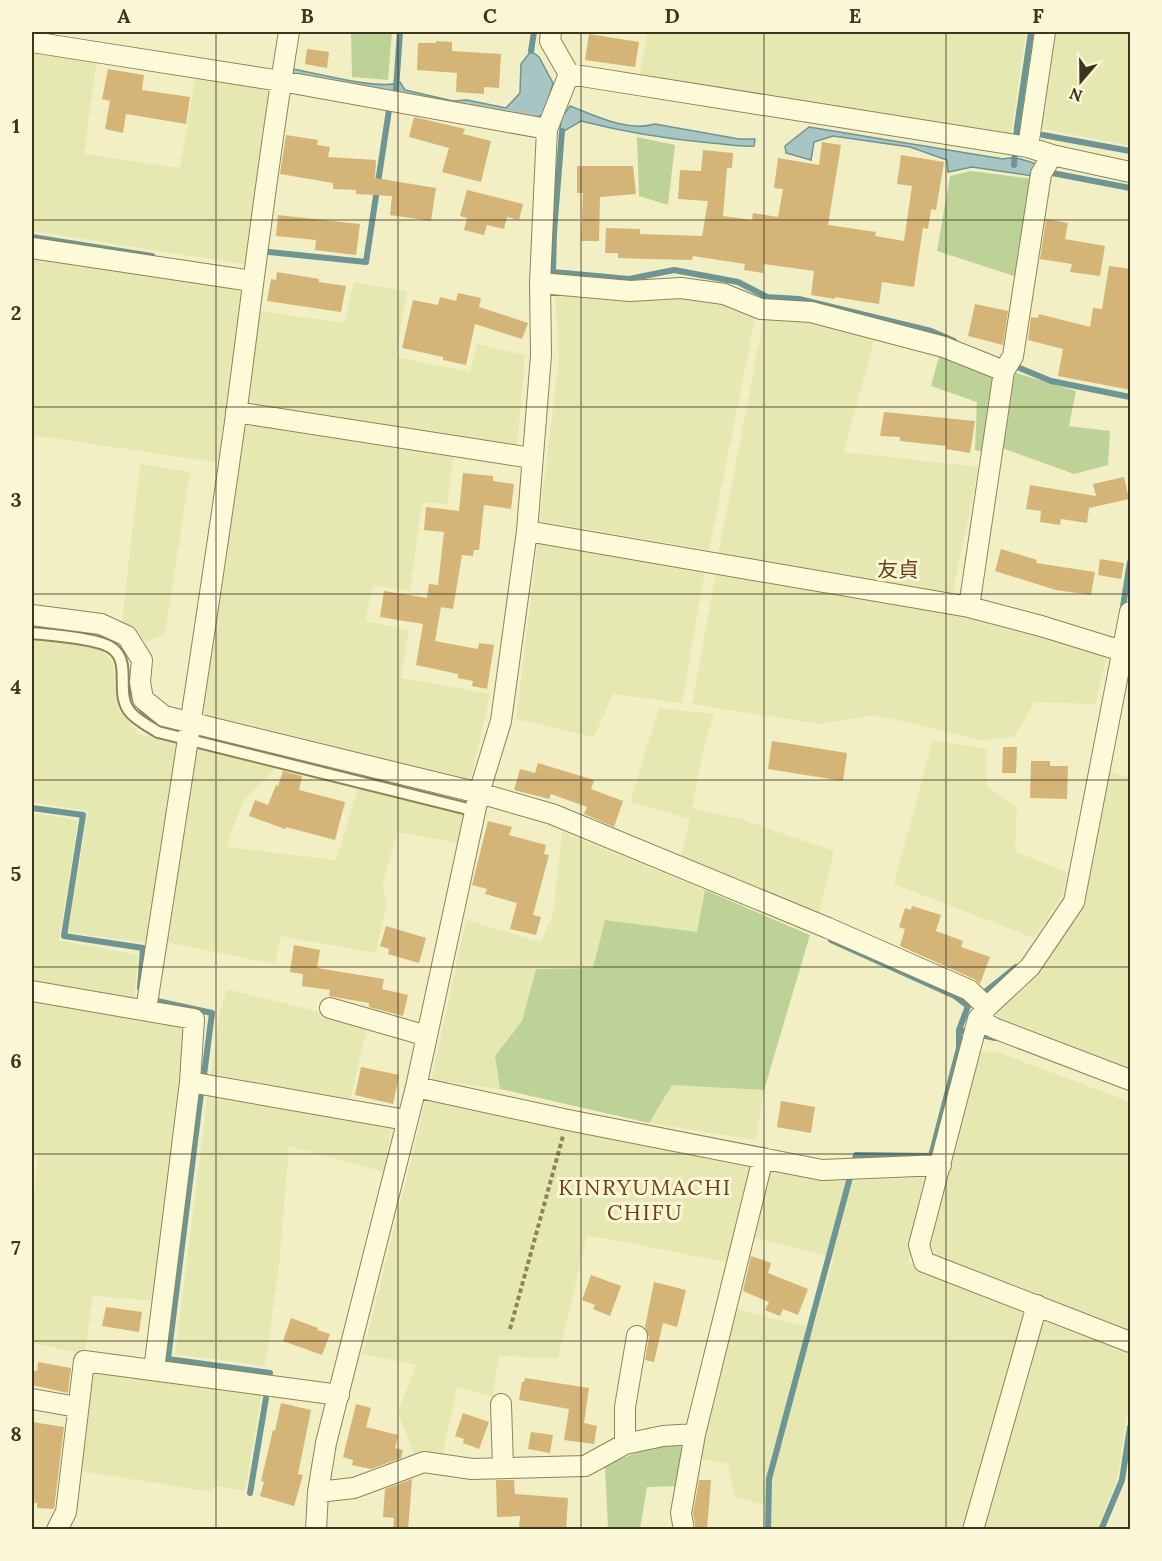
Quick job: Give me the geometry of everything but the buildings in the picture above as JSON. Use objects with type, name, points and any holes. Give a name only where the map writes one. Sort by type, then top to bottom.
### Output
[{"type":"street","points":[[146,1010],[190,731],[289,32]]},
{"type":"street","points":[[551,32],[550,41],[569,74]]},
{"type":"street","points":[[1028,147],[1045,32]]},
{"type":"street","points":[[32,42],[281,81],[547,129]]},
{"type":"street","points":[[316,1530],[318,1492],[326,1443],[416,1087],[478,802],[501,721],[527,531],[541,356],[540,283],[547,129],[569,74]]},
{"type":"street","points":[[569,74],[1028,147],[1046,165],[1131,172]]},
{"type":"street","points":[[969,608],[1009,363],[1046,165]]},
{"type":"street","points":[[32,248],[252,281]]},
{"type":"street","points":[[540,283],[630,291],[681,288],[723,294],[761,309],[811,312],[1009,363]]},
{"type":"street","points":[[236,412],[532,458]]},
{"type":"street","points":[[527,531],[969,608],[1041,626],[1116,649]]},
{"type":"street","points":[[1131,612],[1116,649],[1111,717],[1074,902],[1030,967],[982,1013],[971,1040],[919,1245],[924,1262],[1131,1342]]},
{"type":"street","points":[[32,615],[101,624],[127,636],[142,660],[140,682],[143,699],[164,716],[190,731],[478,802],[552,814],[828,928],[969,990],[994,1028],[1131,1080]]},
{"type":"street","points":[[32,991],[194,1019],[190,1082],[154,1370]]},
{"type":"street","points":[[330,1008],[427,1036]]},
{"type":"street","points":[[190,1082],[406,1120]]},
{"type":"street","points":[[416,1087],[568,1120],[822,1170],[941,1165]]},
{"type":"street","points":[[684,1530],[681,1513],[695,1434],[763,1158]]},
{"type":"street","points":[[973,1530],[1037,1305]]},
{"type":"street","points":[[625,1444],[625,1407],[637,1336]]},
{"type":"street","points":[[57,1530],[66,1512],[84,1362],[339,1395]]},
{"type":"street","points":[[32,1398],[77,1407]]},
{"type":"street","points":[[501,1404],[503,1467]]},
{"type":"street","points":[[318,1492],[354,1488],[424,1462],[472,1469],[585,1466],[625,1444],[663,1436],[695,1434]]},
{"type":"lane","points":[[32,633],[93,641],[113,648],[123,662],[121,687],[130,713],[158,732],[190,731]]},
{"type":"path","points":[[510,1329],[568,1120]]},
{"type":"green space","points":[[351,32],[392,32],[388,80],[352,77]]},
{"type":"green space","points":[[648,32],[1026,32],[1011,135],[640,74]]},
{"type":"green space","points":[[1052,32],[1130,32],[1130,146],[1039,128]]},
{"type":"green space","points":[[32,49],[97,59],[84,154],[180,168],[196,74],[275,87],[249,265],[32,231]]},
{"type":"green space","points":[[637,137],[675,145],[668,205],[639,196]]},
{"type":"green space","points":[[971,171],[1034,179],[1017,277],[937,251],[950,176]]},
{"type":"green space","points":[[32,256],[247,289],[221,463],[32,435]]},
{"type":"green space","points":[[354,282],[407,291],[396,357],[470,372],[477,344],[525,355],[517,449],[245,407],[257,311],[345,323]]},
{"type":"green space","points":[[555,294],[629,301],[680,296],[722,302],[755,318],[709,550],[539,521],[559,360]]},
{"type":"green space","points":[[764,317],[828,324],[875,336],[844,452],[979,467],[952,595],[718,556]]},
{"type":"green space","points":[[940,353],[997,377],[984,452],[975,450],[977,402],[931,386]]},
{"type":"green space","points":[[1013,372],[1076,391],[1069,426],[1110,431],[1108,465],[1074,474],[1002,448]]},
{"type":"green space","points":[[241,422],[454,452],[447,504],[422,502],[410,591],[373,585],[365,621],[409,630],[401,678],[490,694],[470,783],[199,715]]},
{"type":"green space","points":[[140,464],[190,472],[165,634],[146,642],[122,621]]},
{"type":"green space","points":[[538,542],[705,571],[682,703],[613,694],[594,737],[516,719]]},
{"type":"green space","points":[[716,572],[1010,624],[1107,653],[1096,704],[1035,702],[1014,737],[981,740],[876,715],[819,724],[692,704]]},
{"type":"green space","points":[[32,639],[102,649],[113,663],[117,706],[138,734],[181,746],[152,944],[68,932],[88,811],[32,802]]},
{"type":"green space","points":[[659,708],[714,714],[704,747],[692,808],[740,819],[834,851],[818,918],[680,862],[690,819],[630,802]]},
{"type":"green space","points":[[933,740],[987,749],[986,786],[1017,807],[1015,851],[1068,873],[1062,896],[1034,938],[894,884]]},
{"type":"green space","points":[[194,747],[278,766],[243,801],[226,847],[336,860],[358,788],[466,815],[458,843],[397,832],[382,887],[387,900],[376,953],[281,936],[275,964],[165,942]]},
{"type":"green space","points":[[1109,771],[1130,778],[1130,1070],[1000,1020],[994,1010],[1036,970],[1084,903]]},
{"type":"green space","points":[[32,813],[78,820],[59,940],[138,955],[134,999],[32,982]]},
{"type":"green space","points":[[562,832],[705,890],[697,933],[605,920],[593,968],[536,969],[522,1021],[495,1056],[500,1089],[431,1080],[466,920],[541,942],[553,914]]},
{"type":"green space","points":[[705,890],[810,935],[764,1090],[672,1085],[649,1123],[500,1089],[495,1056],[522,1021],[536,969],[593,968],[605,920],[697,932]]},
{"type":"green space","points":[[227,989],[368,1024],[350,1099],[211,1076],[220,1011]]},
{"type":"green space","points":[[32,997],[187,1028],[154,1301],[93,1296],[85,1354],[32,1343],[32,1210],[38,1159],[32,1157]]},
{"type":"green space","points":[[995,1051],[1130,1102],[1130,1332],[935,1257],[928,1238],[976,1052]]},
{"type":"green space","points":[[672,1085],[764,1090],[756,1140],[649,1123]]},
{"type":"green space","points":[[208,1093],[392,1123],[384,1172],[289,1146],[279,1266],[265,1366],[175,1354]]},
{"type":"green space","points":[[427,1096],[753,1164],[731,1263],[587,1235],[558,1358],[499,1356],[492,1397],[457,1387],[441,1461],[414,1454],[398,1413],[416,1365],[363,1354]]},
{"type":"green space","points":[[769,1165],[842,1181],[930,1177],[908,1262],[1026,1310],[967,1529],[771,1529],[771,1507],[734,1497],[728,1464],[697,1458],[733,1308],[813,1329],[834,1258],[750,1236]]},
{"type":"green space","points":[[1039,1315],[1130,1348],[1130,1397],[1117,1480],[1097,1529],[979,1530]]},
{"type":"green space","points":[[90,1368],[262,1391],[245,1491],[216,1486],[210,1492],[81,1471]]},
{"type":"green space","points":[[656,1444],[684,1447],[678,1486],[647,1487],[640,1529],[608,1527],[605,1466]]},
{"type":"water","points":[[531,51],[539,57],[553,83],[546,108],[565,113],[570,106],[601,118],[634,126],[655,124],[739,139],[755,139],[754,146],[662,137],[581,121],[564,131],[560,130],[561,122],[542,115],[529,120],[291,73],[293,69],[364,83],[400,82],[405,90],[453,101],[467,100],[506,108],[520,93],[521,64]]},
{"type":"water","points":[[809,127],[1003,159],[1016,158],[1036,164],[1033,176],[972,167],[948,172],[947,160],[910,147],[833,136],[814,142],[811,160],[786,153],[785,146]]},
{"type":"waterway","points":[[396,89],[400,32]]},
{"type":"waterway","points":[[531,51],[534,32]]},
{"type":"waterway","points":[[1014,165],[1017,127],[1031,32]]},
{"type":"waterway","points":[[269,252],[366,262],[389,110]]},
{"type":"waterway","points":[[562,131],[553,272],[629,279],[674,270],[738,282],[767,297],[799,299],[931,331],[954,341]]},
{"type":"waterway","points":[[1043,135],[1130,151]]},
{"type":"waterway","points":[[1047,172],[1130,188]]},
{"type":"waterway","points":[[32,237],[152,256]]},
{"type":"waterway","points":[[1010,364],[1051,381],[1130,397]]},
{"type":"waterway","points":[[1122,613],[1130,562]]},
{"type":"waterway","points":[[132,677],[131,683],[136,701],[143,711],[153,718]]},
{"type":"waterway","points":[[32,808],[83,815],[64,936],[143,948],[140,988]]},
{"type":"waterway","points":[[831,940],[955,996],[968,1006],[959,1030],[995,1038]]},
{"type":"waterway","points":[[980,996],[1016,967]]},
{"type":"waterway","points":[[157,1001],[212,1013],[204,1075]]},
{"type":"waterway","points":[[768,1530],[769,1479],[856,1155],[931,1156],[959,1048],[959,1030]]},
{"type":"waterway","points":[[201,1093],[168,1359],[270,1373]]},
{"type":"waterway","points":[[250,1493],[266,1398]]},
{"type":"waterway","points":[[1101,1530],[1122,1480],[1130,1427]]},
{"type":"district","name":"友貞","points":[[898,570]]},
{"type":"district","name":"KINRYUMACHI CHIFU","points":[[645,1200]]}]
